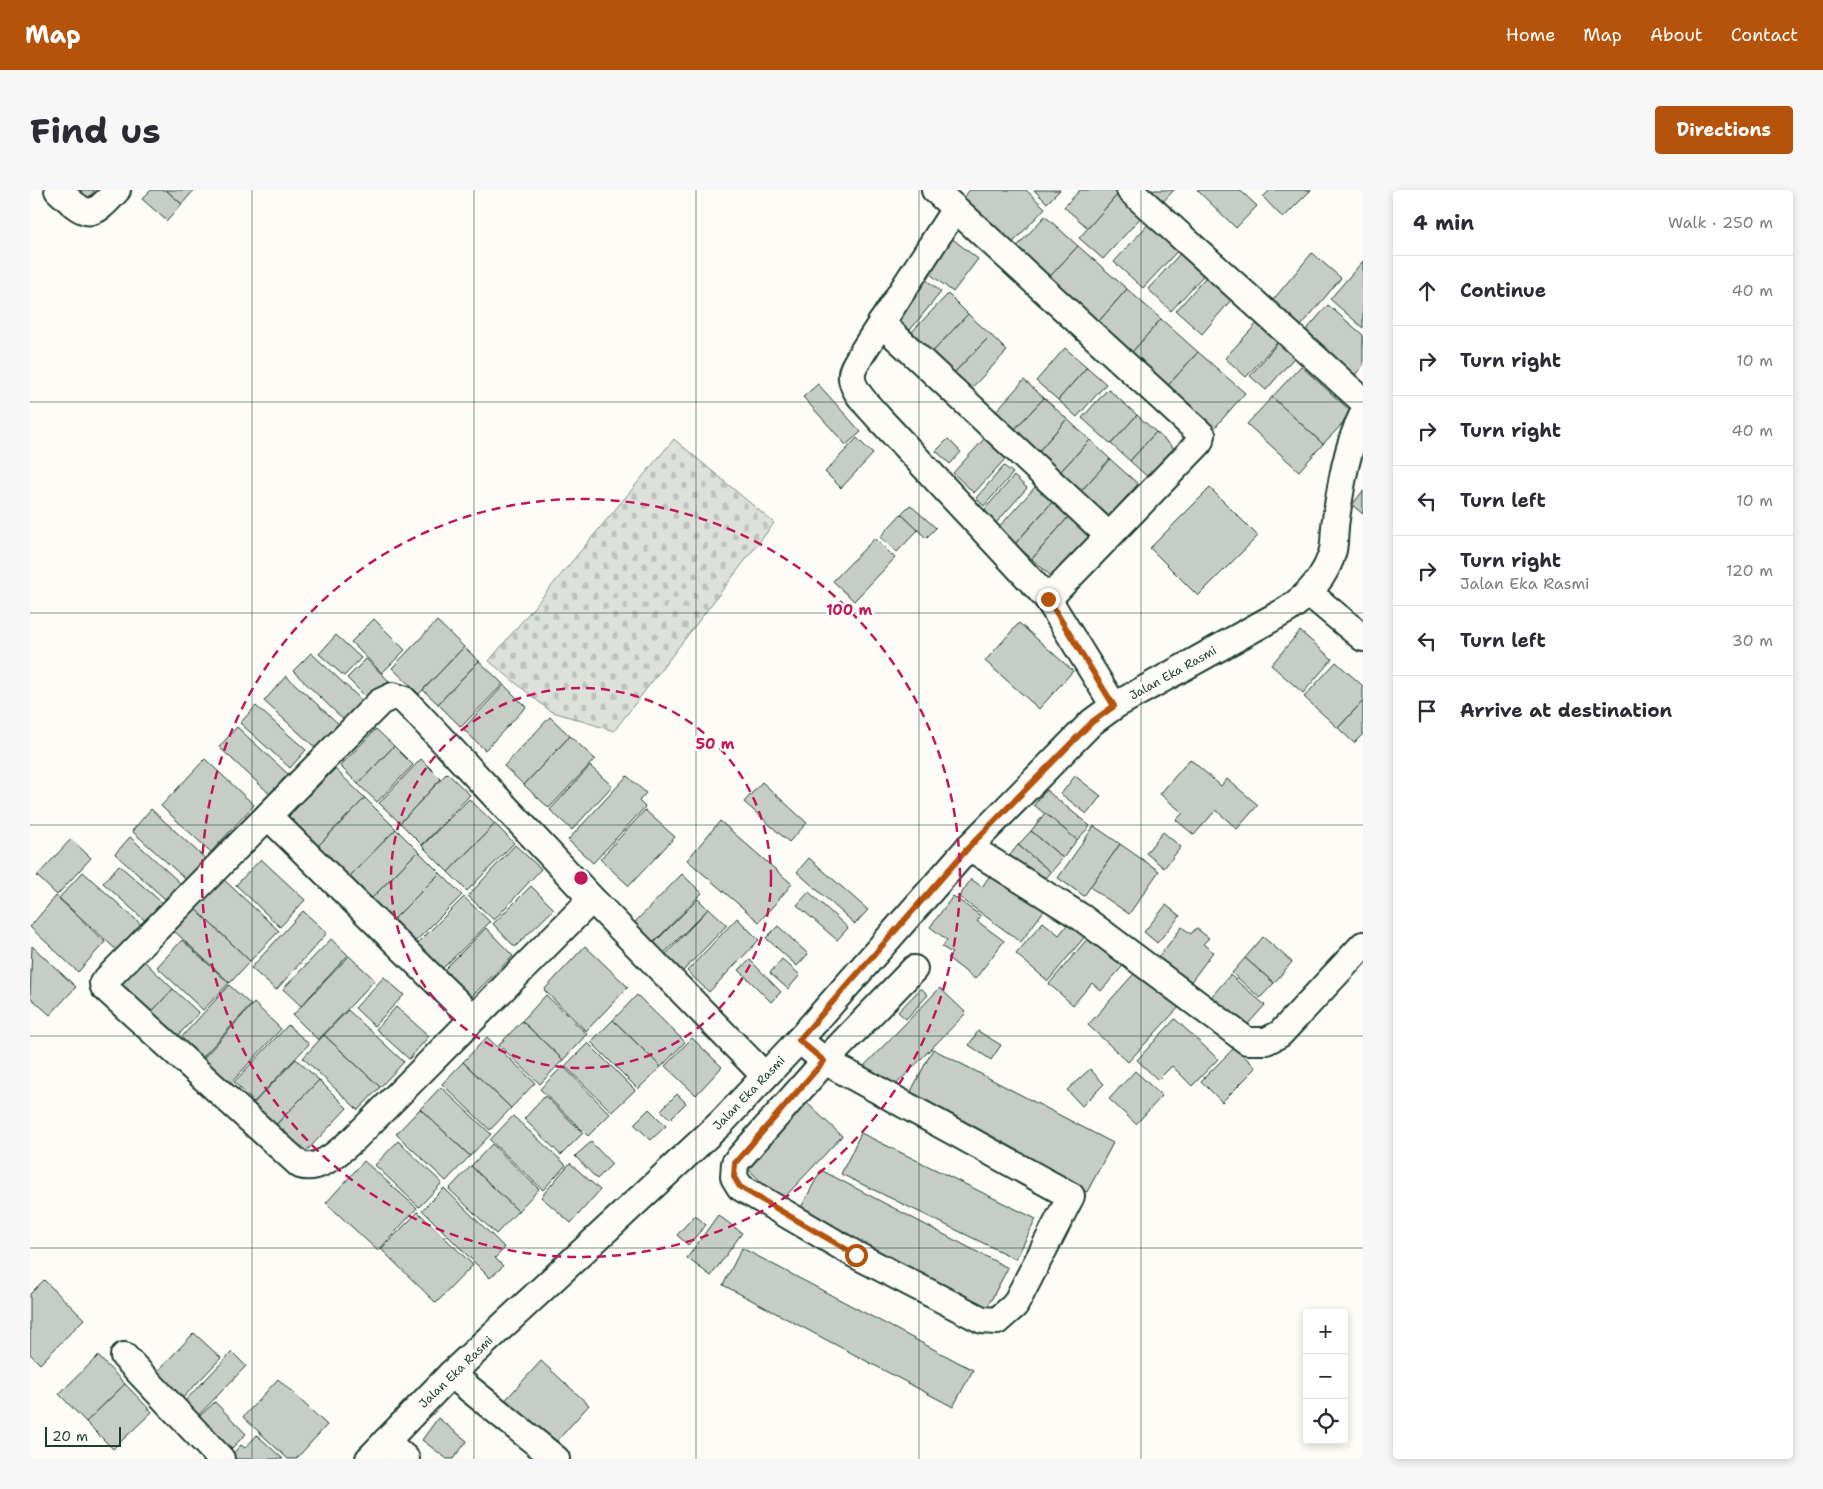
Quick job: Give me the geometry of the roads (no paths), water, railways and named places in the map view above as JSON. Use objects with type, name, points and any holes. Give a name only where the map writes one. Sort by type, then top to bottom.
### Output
[{"type":"street","points":[[58,190],[80,210],[88,211],[101,209],[116,190]]},
{"type":"street","points":[[935,190],[1202,435],[1199,443],[1048,599]]},
{"type":"street","points":[[1130,190],[1363,401]]},
{"type":"street","points":[[955,209],[881,323],[852,373],[853,384],[858,393],[1048,599],[1114,706]]},
{"type":"street","points":[[881,323],[1108,535]]},
{"type":"street","name":"Jalan Eka Rasmi","points":[[378,1450],[451,1374],[722,1122],[799,1040],[969,847],[1092,722],[1114,706],[1287,610],[1309,593],[1325,570],[1333,550],[1348,455],[1363,414]]},
{"type":"street","points":[[1309,593],[1363,638]]},
{"type":"street","points":[[592,899],[354,1138],[329,1159],[306,1167],[300,1165],[104,987],[104,980],[380,702],[388,697],[398,697],[403,698],[592,899],[765,1076]]},
{"type":"street","points":[[268,816],[473,1018]]},
{"type":"street","points":[[969,847],[1081,916],[1247,1041],[1266,1041],[1280,1034],[1363,945]]},
{"type":"street","points":[[799,1040],[824,1061],[1072,1196],[1015,1305],[997,1321],[982,1320],[856,1255],[740,1187],[734,1177],[735,1163],[824,1061],[914,968]]},
{"type":"street","points":[[124,1356],[221,1459]]},
{"type":"street","points":[[451,1374],[556,1459]]},
{"type":"street","points":[[378,1450],[406,1459]]}]
